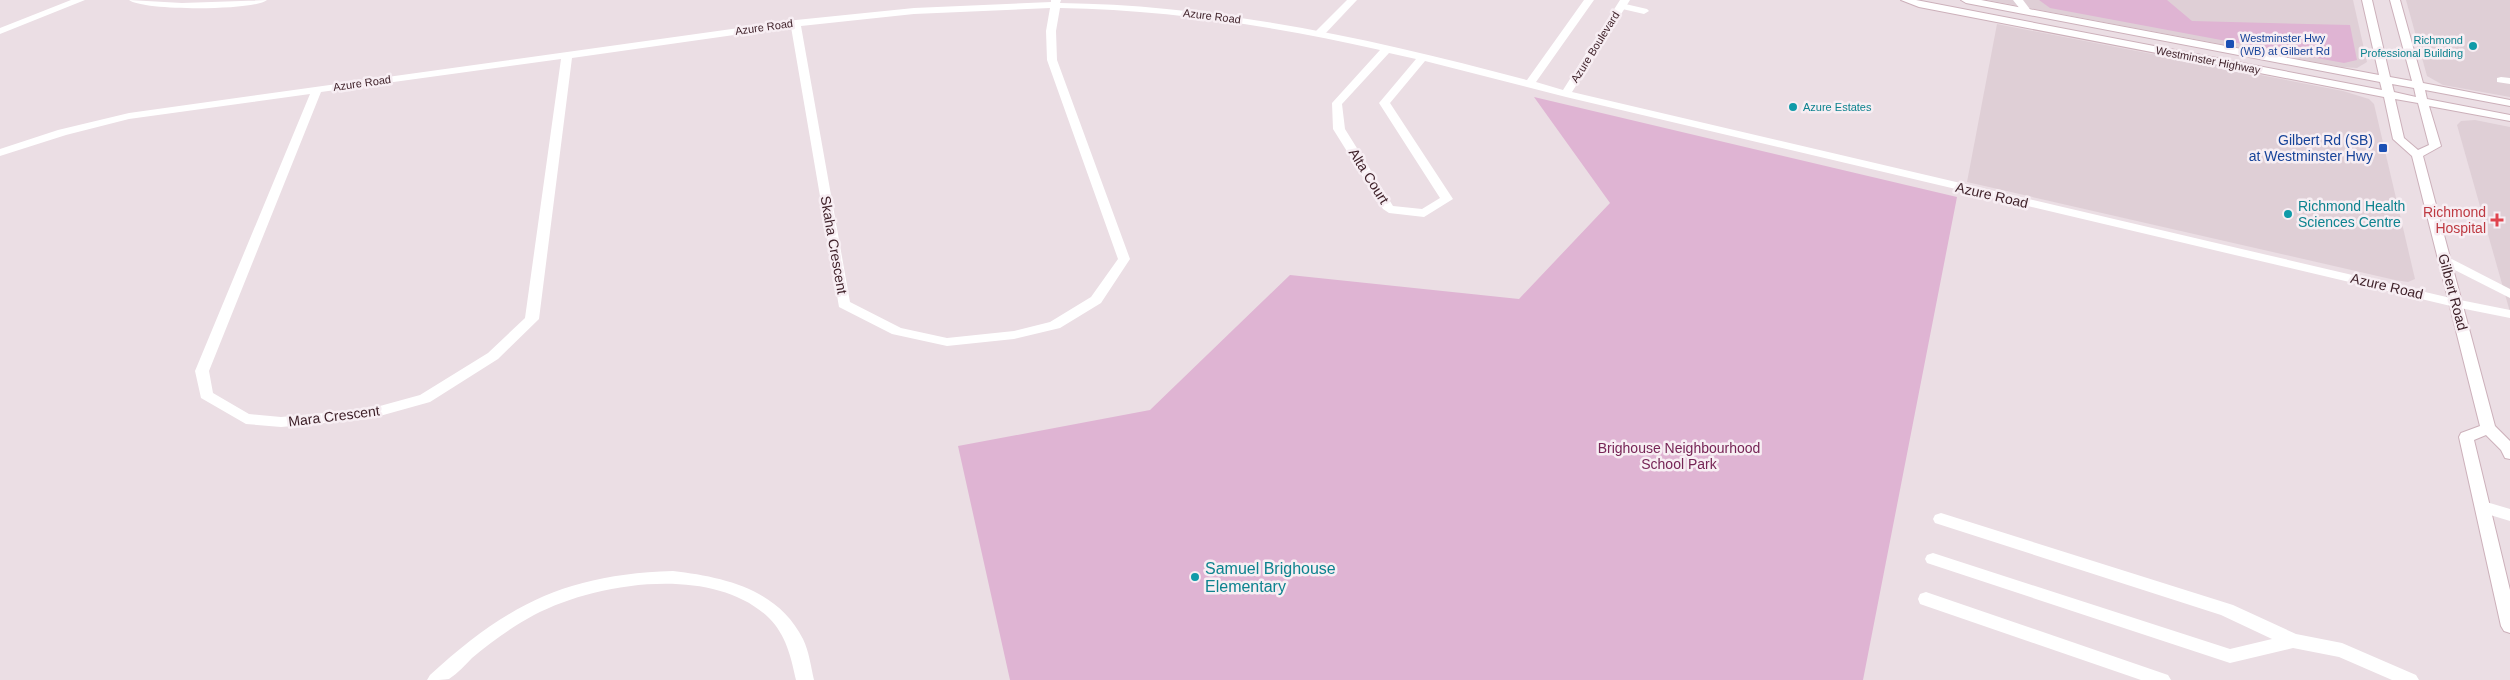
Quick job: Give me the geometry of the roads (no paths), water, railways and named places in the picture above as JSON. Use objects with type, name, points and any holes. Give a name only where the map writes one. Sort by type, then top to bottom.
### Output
[{"type":"street","points":[[0,31],[80,0]]},
{"type":"street","points":[[134,0],[161,5],[192,6],[262,0]]},
{"type":"street","points":[[1320,33],[1352,0]]},
{"type":"street","points":[[1530,83],[1589,0]]},
{"type":"street","name":"Westminster Highway","points":[[1906,0],[2510,118]]},
{"type":"street","name":"Westminster Highway","points":[[1966,0],[2510,104]]},
{"type":"street","points":[[2018,0],[2027,12]]},
{"type":"street","points":[[2367,0],[2399,139],[2418,156],[2435,146],[2395,0]]},
{"type":"street","name":"Azure Road","points":[[0,153],[47,136],[105,120],[317,89],[796,22],[964,6],[1056,2],[1217,16],[1320,33],[1530,83],[1566,94],[2455,303],[2510,314]]},
{"type":"street","name":"Skaha Crescent","points":[[796,22],[844,304],[897,331],[946,342],[1014,335],[1055,325],[1096,300],[1124,259],[1052,60],[1051,32],[1056,2]]},
{"type":"street","points":[[1623,3],[1644,11]]},
{"type":"street","name":"Azure Boulevard","points":[[1566,94],[1623,3]]},
{"type":"street","name":"Alta Court","points":[[1387,49],[1337,102],[1339,129],[1389,209],[1424,213],[1447,199],[1384,103],[1423,57]]},
{"type":"street","name":"Mara Crescent","points":[[317,89],[202,371],[206,395],[246,419],[281,422],[369,414],[425,399],[493,356],[532,319],[568,55]]},
{"type":"street","name":"Gilbert Road","points":[[2418,156],[2488,428]]},
{"type":"street","points":[[2444,260],[2510,294]]},
{"type":"street","points":[[2510,454],[2508,448],[2488,428],[2466,437],[2510,626]]},
{"type":"street","points":[[2483,508],[2510,516]]},
{"type":"street","points":[[1941,519],[2227,610],[2293,641],[2342,650],[2410,680]]},
{"type":"street","points":[[1933,559],[2230,656],[2293,641]]},
{"type":"street","points":[[436,680],[481,639],[532,608],[564,594],[600,583],[639,576],[672,576],[724,585],[761,604],[781,619],[798,651],[805,680]]},
{"type":"street","points":[[1926,599],[2162,680]]},
{"type":"place","name":"Westminster Hwy (WB) at Gilbert Rd","points":[[2230,44]]},
{"type":"place","name":"Richmond Professional Building","points":[[2473,46]]},
{"type":"place","name":"Azure Estates","points":[[1793,107]]},
{"type":"place","name":"Gilbert Rd (SB) at Westminster Hwy","points":[[2383,148]]},
{"type":"place","name":"Richmond Health Sciences Centre","points":[[2288,214]]},
{"type":"place","name":"Richmond Hospital","points":[[2497,220]]},
{"type":"place","name":"Samuel Brighouse Elementary","points":[[1195,577]]},
{"type":"park label","name":"Brighouse Neighbourhood School Park","points":[[1679,456]]}]
